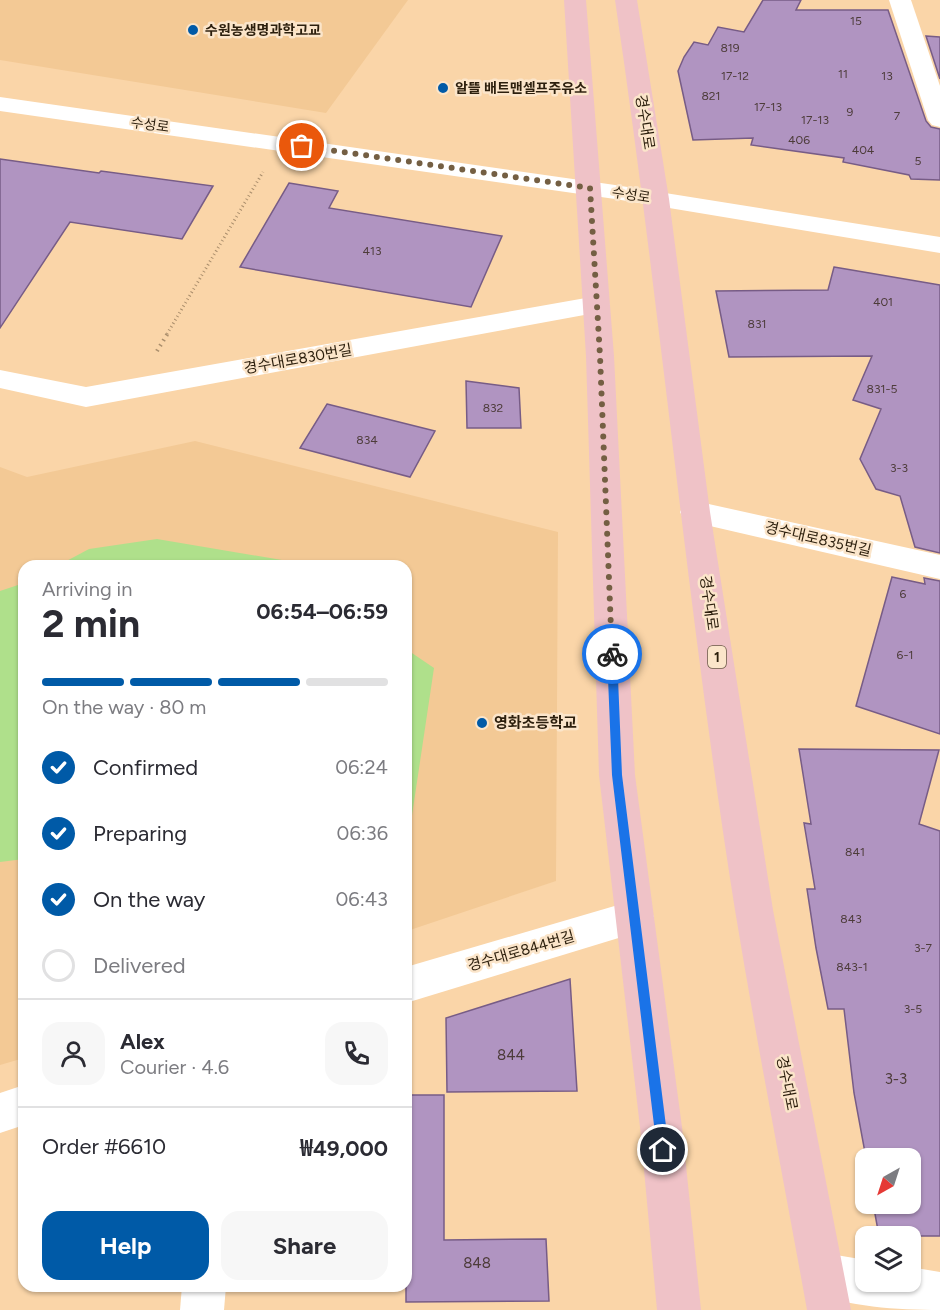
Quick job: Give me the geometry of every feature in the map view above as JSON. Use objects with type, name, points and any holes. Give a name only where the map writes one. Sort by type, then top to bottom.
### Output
[{"type":"main road","points":[[575,0],[597,305],[617,775],[661,1127],[679,1310]]},
{"type":"main road","name":"경수대로","points":[[626,0],[657,199],[695,512],[754,910],[826,1292]]},
{"type":"street","points":[[900,0],[940,120]]},
{"type":"street","name":"수성로","points":[[0,104],[280,142],[590,188],[940,245]]},
{"type":"street","name":"경수대로830번길","points":[[0,379],[87,397],[597,305]]},
{"type":"street","name":"경수대로835번길","points":[[695,512],[940,567]]},
{"type":"street","name":"경수대로844번길","points":[[412,983],[635,918]]},
{"type":"street","points":[[0,1113],[18,1107]]},
{"type":"street","points":[[202,1310],[204,1292]]},
{"type":"street","points":[[826,1292],[940,1294]]},
{"type":"path","points":[[135,388],[280,142]]},
{"type":"shaded area","name":"수원농생명과학고교","points":[[0,0],[408,0],[326,113],[0,60]]},
{"type":"shaded area","name":"영화초등학교","points":[[195,441],[558,532],[556,881],[412,929],[412,560],[18,560],[18,1060],[0,1065],[0,467],[27,477]]},
{"type":"green space","points":[[157,539],[282,560],[68,560],[89,549]]},
{"type":"green space","points":[[18,585],[18,860],[0,862],[0,591]]},
{"type":"green space","points":[[412,653],[434,668],[412,815]]},
{"type":"building","points":[[763,0],[801,0],[796,10],[888,10],[926,121],[931,127],[940,129],[940,180],[911,179],[909,175],[843,162],[844,158],[751,145],[753,138],[693,140],[678,71],[684,57],[694,42],[708,45],[718,27],[744,32]]},
{"type":"building","points":[[926,36],[940,37],[940,79]]},
{"type":"building","points":[[0,159],[213,186],[182,239],[70,222],[0,328]]},
{"type":"building","points":[[289,183],[338,191],[329,208],[502,236],[471,307],[240,267]]},
{"type":"building","points":[[834,267],[940,285],[940,553],[915,547],[900,496],[876,489],[860,459],[881,409],[853,400],[872,356],[729,357],[716,291],[828,290]]},
{"type":"building","points":[[466,381],[519,388],[521,428],[467,428]]},
{"type":"building","points":[[327,404],[435,431],[410,477],[300,448]]},
{"type":"building","points":[[892,577],[925,584],[924,578],[940,581],[940,734],[856,706]]},
{"type":"building","points":[[799,749],[939,750],[919,824],[940,831],[940,1236],[921,1236],[921,1226],[877,1226],[875,1214],[921,1214],[921,1148],[864,1148],[854,1093],[844,1009],[828,1009],[816,948],[807,889],[815,889],[804,823],[811,824]]},
{"type":"building","points":[[570,979],[577,1091],[447,1092],[446,1018]]},
{"type":"building","points":[[412,1095],[444,1095],[444,1240],[546,1239],[549,1301],[406,1302],[406,1292],[412,1292]]},
{"type":"way so far","points":[[302,146],[590,188],[600,356],[612,654]]},
{"type":"place","name":"수원농생명과학고교","points":[[193,30]]},
{"type":"place","name":"알뜰 배트맨셀프주유소","points":[[443,88]]},
{"type":"place","name":"영화초등학교","points":[[482,723]]},
{"type":"route","points":[[612,654],[617,775],[663,1150]]}]
